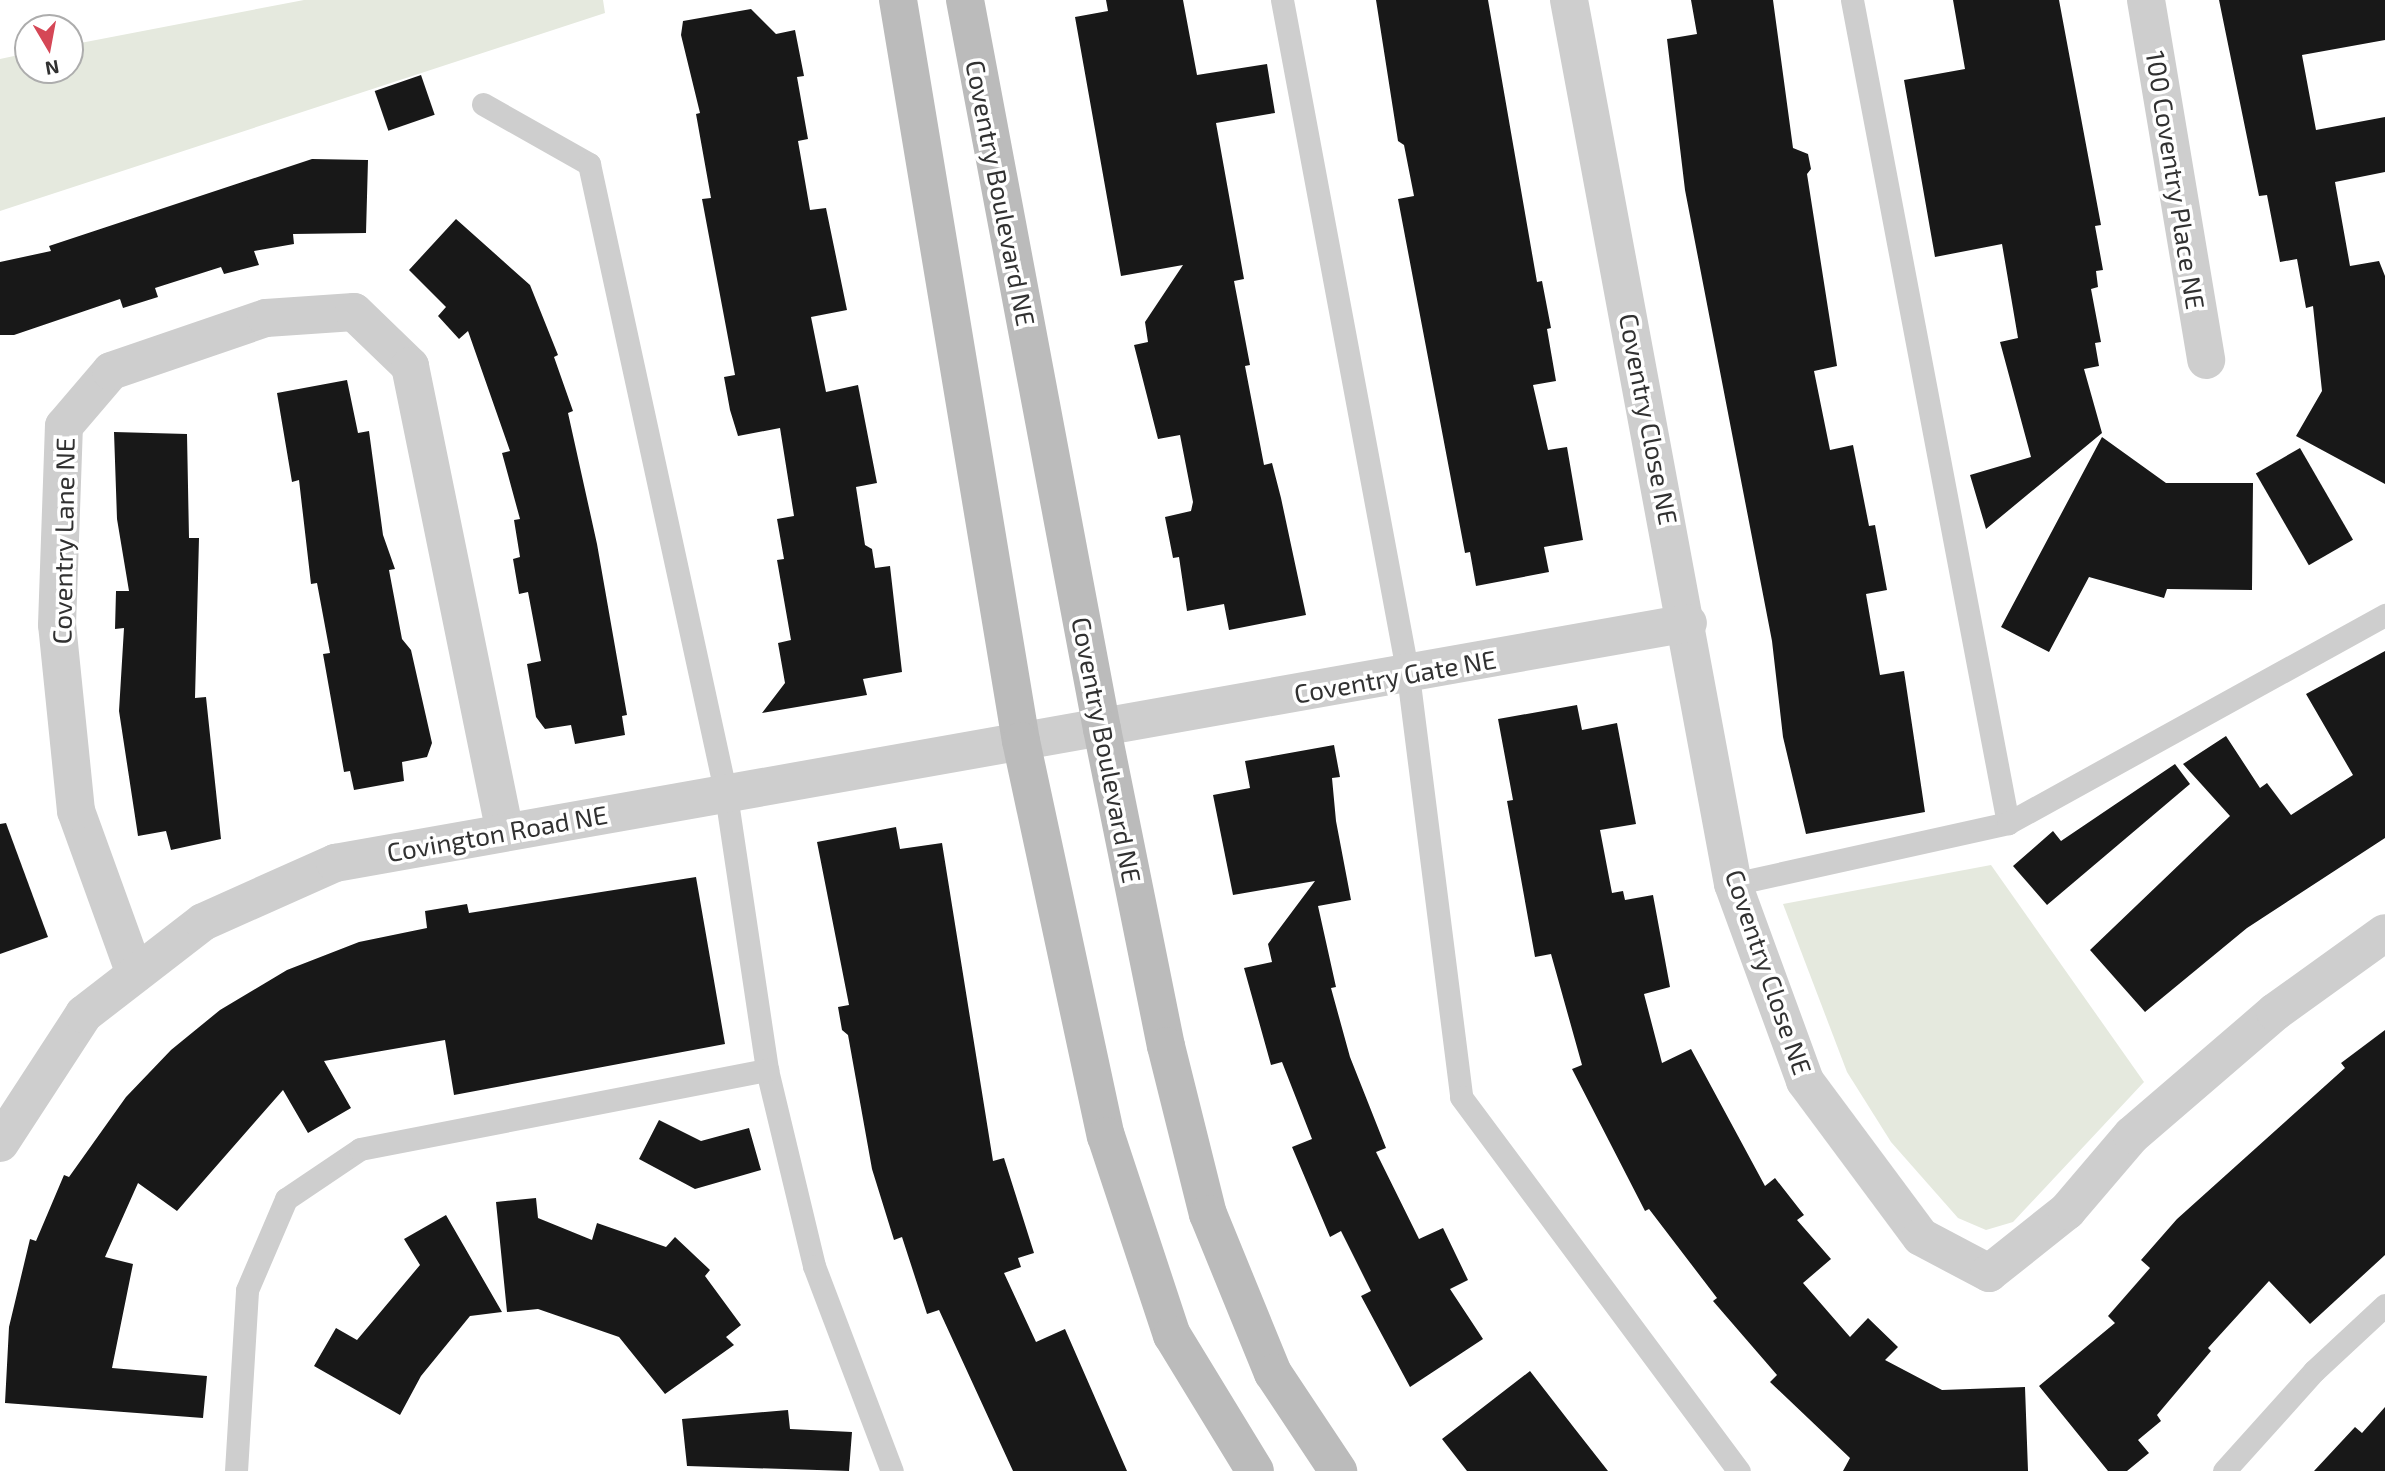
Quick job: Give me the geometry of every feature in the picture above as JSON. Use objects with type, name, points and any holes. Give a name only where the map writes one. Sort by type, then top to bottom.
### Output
[{"type":"street","points":[[898,0],[1021,741],[1106,1136],[1172,1335],[1255,1471]]},
{"type":"street","name":"Coventry Boulevard NE","points":[[965,0],[1102,729],[1166,1046],[1208,1214],[1273,1373],[1338,1471]]},
{"type":"street","name":"Coventry Close NE","points":[[1569,0],[1688,623],[1733,884],[1805,1081],[1921,1237],[1989,1273],[2067,1211],[2132,1135],[2275,1012],[2385,933]]},
{"type":"street","name":"100 Coventry Place NE","points":[[2146,0],[2206,360]]},
{"type":"street","name":"Coventry Lane NE","points":[[135,974],[76,811],[57,625],[64,426],[111,370],[266,318],[354,312],[410,366],[504,829]]},
{"type":"street","name":"Coventry Gate NE","points":[[1102,729],[1688,623]]},
{"type":"street","name":"Covington Road NE","points":[[0,1143],[84,1014],[203,922],[335,863],[504,829],[726,795],[1021,741],[1102,729]]},
{"type":"lane","points":[[1282,0],[1408,674],[1461,1097],[1740,1471]]},
{"type":"lane","points":[[1852,0],[2008,824]]},
{"type":"lane","points":[[483,104],[589,164],[726,795],[767,1070],[814,1266],[892,1471]]},
{"type":"lane","points":[[1733,884],[2008,824],[2385,615]]},
{"type":"lane","points":[[236,1471],[247,1290],[286,1199],[360,1149],[767,1070]]},
{"type":"lane","points":[[2224,1471],[2314,1371],[2385,1305]]},
{"type":"shaded area","points":[[304,0],[603,0],[605,13],[0,211],[0,59],[14,56],[14,84],[84,84],[84,42]]},
{"type":"shaded area","points":[[1991,865],[2144,1082],[2013,1222],[1986,1230],[1958,1218],[1891,1142],[1847,1072],[1783,904]]},
{"type":"building","points":[[1106,0],[1183,0],[1197,75],[1267,64],[1275,113],[1216,123],[1244,279],[1234,281],[1250,365],[1245,366],[1264,465],[1272,463],[1306,615],[1229,630],[1224,604],[1187,611],[1179,557],[1173,558],[1165,517],[1191,511],[1193,502],[1180,435],[1158,439],[1134,345],[1148,342],[1145,322],[1183,265],[1121,276],[1075,17],[1108,11]]},
{"type":"building","points":[[1376,0],[1488,0],[1537,282],[1542,281],[1551,328],[1547,329],[1556,381],[1533,385],[1548,450],[1567,447],[1583,540],[1544,547],[1549,572],[1476,586],[1470,552],[1465,553],[1398,199],[1414,196],[1404,145],[1398,141]]},
{"type":"building","points":[[1691,0],[1773,0],[1793,148],[1808,154],[1811,169],[1807,174],[1837,366],[1814,371],[1830,450],[1853,445],[1869,526],[1875,525],[1887,590],[1866,594],[1880,675],[1904,671],[1925,812],[1806,834],[1783,737],[1772,641],[1685,190],[1667,39],[1697,34]]},
{"type":"building","points":[[1953,0],[2059,0],[2101,225],[2095,226],[2103,270],[2096,271],[2098,287],[2091,289],[2101,342],[2095,343],[2099,366],[2084,369],[2102,433],[1986,529],[1970,475],[2031,457],[2000,342],[2018,338],[2002,244],[1935,257],[1904,80],[1965,69]]},
{"type":"building","points":[[2219,0],[2385,0],[2385,40],[2302,55],[2316,130],[2385,117],[2385,172],[2335,182],[2350,266],[2379,261],[2385,276],[2385,484],[2296,436],[2322,391],[2313,306],[2306,308],[2297,259],[2280,262],[2267,195],[2259,196]]},
{"type":"building","points":[[751,9],[776,34],[795,30],[804,76],[797,77],[808,139],[798,141],[810,210],[826,208],[847,310],[811,317],[826,392],[858,385],[877,483],[856,487],[865,545],[872,549],[875,568],[890,566],[902,672],[863,679],[867,695],[762,713],[785,683],[778,643],[791,640],[777,560],[784,559],[777,519],[794,516],[780,428],[738,436],[730,410],[724,377],[735,375],[702,199],[711,198],[696,114],[700,113],[681,35],[683,21]]},
{"type":"building","points":[[421,75],[435,115],[388,131],[375,91]]},
{"type":"building","points":[[312,159],[368,160],[366,233],[293,234],[294,244],[254,251],[259,265],[224,274],[221,267],[155,288],[158,297],[123,308],[120,299],[14,335],[0,335],[0,262],[51,251],[49,246]]},
{"type":"building","points":[[456,219],[530,285],[558,355],[554,357],[573,411],[568,413],[597,544],[627,715],[622,716],[625,735],[575,744],[571,725],[545,729],[536,717],[527,664],[541,661],[528,592],[519,594],[513,559],[520,557],[514,520],[520,519],[502,453],[510,451],[468,331],[459,339],[438,316],[446,307],[409,270]]},
{"type":"building","points":[[347,380],[358,433],[369,431],[383,535],[395,569],[389,570],[402,639],[411,650],[432,743],[427,757],[402,762],[404,781],[354,790],[350,771],[344,772],[323,654],[330,653],[317,583],[311,584],[299,480],[292,482],[277,393]]},
{"type":"building","points":[[114,432],[187,434],[189,538],[199,538],[195,698],[206,697],[221,839],[171,850],[166,831],[138,836],[119,711],[124,628],[115,629],[116,591],[129,591],[117,519]]},
{"type":"building","points":[[2102,437],[2166,483],[2253,483],[2252,590],[2167,589],[2164,598],[2089,577],[2049,652],[2001,627]]},
{"type":"building","points":[[2300,448],[2353,540],[2309,565],[2256,474]]},
{"type":"building","points":[[2385,651],[2385,838],[2247,928],[2145,1012],[2090,950],[2230,816],[2183,764],[2226,736],[2260,788],[2267,783],[2291,815],[2353,775],[2306,694]]},
{"type":"building","points":[[1577,705],[1582,730],[1617,723],[1636,824],[1600,830],[1612,893],[1623,891],[1625,900],[1653,895],[1670,987],[1644,994],[1662,1063],[1691,1049],[1765,1186],[1775,1178],[1804,1215],[1797,1220],[1831,1259],[1803,1283],[1850,1337],[1868,1318],[1898,1347],[1885,1360],[1942,1390],[2025,1387],[2028,1471],[1843,1471],[1850,1458],[1770,1382],[1777,1375],[1713,1301],[1717,1298],[1649,1209],[1645,1211],[1572,1069],[1582,1065],[1551,954],[1535,957],[1507,801],[1513,800],[1498,719]]},
{"type":"building","points":[[1334,745],[1340,777],[1332,778],[1336,821],[1351,900],[1318,906],[1336,987],[1331,988],[1350,1057],[1386,1148],[1376,1152],[1419,1239],[1443,1228],[1468,1280],[1450,1289],[1483,1339],[1410,1387],[1361,1296],[1371,1291],[1341,1231],[1330,1237],[1292,1147],[1312,1139],[1282,1062],[1271,1065],[1244,968],[1272,962],[1268,944],[1315,881],[1233,895],[1213,795],[1250,788],[1245,761]]},
{"type":"building","points":[[2175,764],[2190,784],[2047,905],[2013,866],[2053,831],[2061,841]]},
{"type":"building","points":[[6,823],[48,937],[0,954],[0,824]]},
{"type":"building","points":[[896,827],[900,849],[942,843],[993,1161],[1004,1158],[1034,1253],[1018,1258],[1021,1267],[1004,1273],[1036,1342],[1065,1329],[1127,1471],[1013,1471],[939,1310],[927,1314],[902,1237],[894,1240],[872,1169],[848,1035],[842,1030],[838,1007],[849,1005],[817,842]]},
{"type":"building","points":[[696,877],[725,1044],[454,1095],[445,1040],[324,1061],[351,1108],[308,1133],[283,1090],[177,1211],[138,1183],[105,1257],[133,1264],[112,1368],[207,1376],[203,1418],[5,1403],[9,1327],[30,1239],[36,1241],[64,1175],[69,1177],[126,1097],[171,1050],[220,1010],[287,970],[359,942],[427,928],[425,911],[467,904],[469,913]]},
{"type":"building","points":[[2385,1030],[2385,1255],[2310,1324],[2269,1281],[2208,1348],[2211,1351],[2157,1415],[2161,1421],[2138,1440],[2149,1453],[2127,1471],[2108,1471],[2039,1386],[2115,1323],[2108,1316],[2150,1268],[2141,1260],[2177,1219],[2345,1068],[2341,1063]]},
{"type":"building","points":[[659,1120],[701,1141],[749,1128],[761,1170],[695,1189],[639,1159]]},
{"type":"building","points":[[536,1198],[538,1218],[592,1240],[597,1223],[666,1247],[675,1237],[710,1270],[705,1276],[741,1325],[726,1337],[734,1345],[665,1394],[619,1337],[538,1309],[507,1312],[496,1202]]},
{"type":"building","points":[[446,1215],[502,1312],[470,1316],[421,1376],[400,1415],[314,1366],[336,1328],[357,1340],[420,1265],[404,1239]]},
{"type":"building","points":[[1530,1371],[1608,1471],[1467,1471],[1442,1439]]},
{"type":"building","points":[[2385,1407],[2385,1471],[2314,1471],[2355,1427],[2362,1433]]},
{"type":"building","points":[[788,1410],[790,1429],[852,1432],[849,1471],[687,1466],[682,1419]]}]
